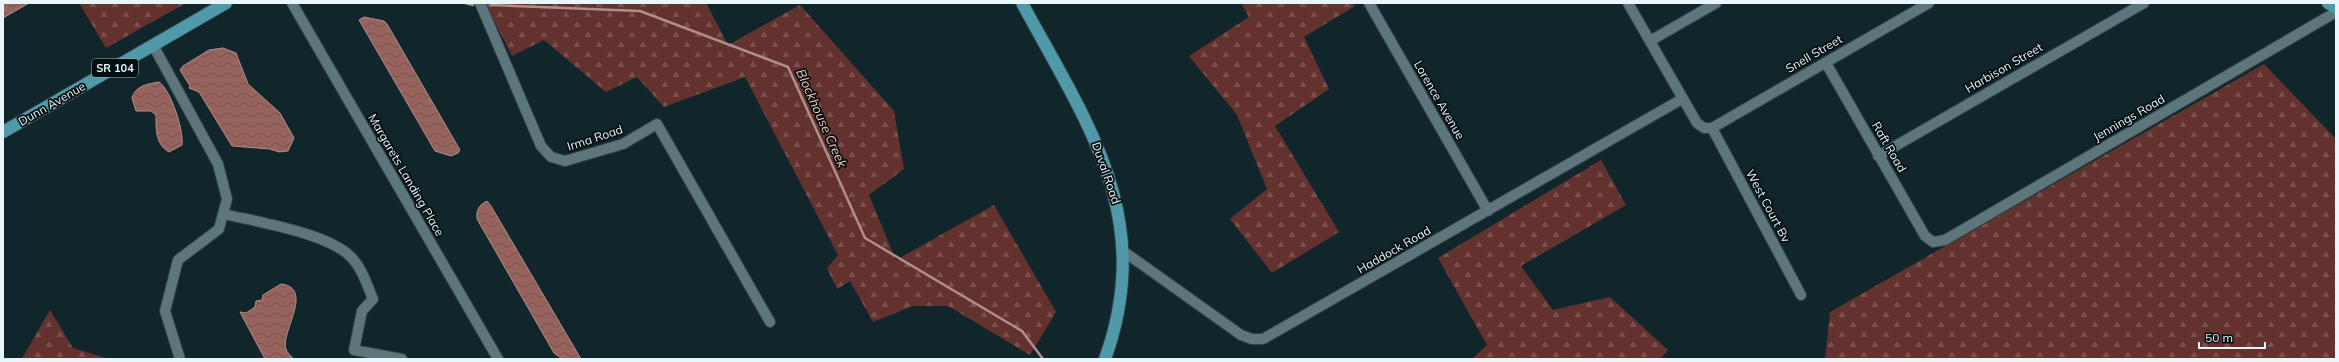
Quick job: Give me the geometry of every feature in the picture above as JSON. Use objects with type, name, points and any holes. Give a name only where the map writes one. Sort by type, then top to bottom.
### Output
[{"type":"main road","name":"Dunn Avenue","points":[[3,132],[226,3]]},
{"type":"main road","name":"Duval Road","points":[[1022,3],[1104,162],[1118,206],[1123,251],[1119,310],[1105,359]]},
{"type":"main road","points":[[2328,3],[2336,8]]},
{"type":"street","name":"Margarets Landing Place","points":[[292,3],[498,359]]},
{"type":"street","name":"Irma Road","points":[[480,3],[541,146],[546,152],[551,157],[565,161],[623,144],[657,124],[770,322]]},
{"type":"street","name":"Lorence Avenue","points":[[1369,3],[1488,211]]},
{"type":"street","points":[[1628,3],[1697,123],[1704,128],[1712,128]]},
{"type":"street","points":[[1650,41],[1716,3]]},
{"type":"street","name":"Snell Street","points":[[1712,128],[1929,3]]},
{"type":"street","name":"Harbison Street","points":[[1878,156],[2144,3]]},
{"type":"street","name":"Jennings Road","points":[[1933,242],[1945,240],[2336,12]]},
{"type":"street","points":[[154,45],[218,164],[227,199],[219,229],[178,260],[165,311],[180,359]]},
{"type":"street","name":"Raft Road","points":[[1826,63],[1925,236],[1933,242]]},
{"type":"street","name":"Haddock Road","points":[[1123,251],[1241,335],[1252,339],[1263,339],[1682,99]]},
{"type":"street","name":"West Court Bv","points":[[1712,128],[1801,295]]},
{"type":"street","points":[[224,214],[328,242],[350,256],[361,270],[373,300],[362,311],[354,350],[402,359]]},
{"type":"green space","points":[[79,3],[186,3],[106,48]]},
{"type":"green space","points":[[485,3],[706,3],[728,45],[800,5],[894,111],[904,169],[869,195],[896,260],[994,205],[1056,312],[1030,355],[948,306],[913,306],[873,322],[850,281],[837,289],[827,268],[838,255],[745,77],[664,107],[637,77],[606,92],[544,40],[512,56]]},
{"type":"green space","points":[[1241,3],[1353,3],[1355,6],[1304,37],[1329,89],[1275,126],[1339,232],[1272,273],[1230,219],[1267,189],[1237,115],[1189,56],[1249,17]]},
{"type":"green space","points":[[2264,64],[2336,139],[2336,359],[1825,359],[1830,312]]},
{"type":"green space","points":[[1601,160],[1626,205],[1521,266],[1553,310],[1610,297],[1668,350],[1660,359],[1472,359],[1487,345],[1438,258]]},
{"type":"green space","points":[[50,310],[73,348],[109,359],[19,359],[23,357]]},
{"type":"water","points":[[3,3],[29,3],[3,18]]},
{"type":"water","points":[[364,17],[384,21],[387,24],[460,150],[458,153],[451,156],[435,151],[359,20]]},
{"type":"water","points":[[223,48],[236,53],[248,84],[280,113],[294,138],[288,151],[279,152],[270,149],[232,146],[199,92],[189,88],[190,86],[180,70],[183,66],[209,50]]},
{"type":"water","points":[[159,82],[164,86],[168,93],[176,111],[181,130],[182,145],[169,152],[161,145],[157,135],[156,115],[151,111],[136,111],[132,98],[136,90],[139,88]]},
{"type":"water","points":[[487,201],[581,359],[562,359],[554,353],[477,219],[479,208]]},
{"type":"water","points":[[281,284],[291,287],[295,294],[296,302],[294,312],[285,342],[286,349],[294,359],[265,359],[240,312],[246,313],[255,307],[256,301],[262,300],[263,295]]},
{"type":"waterway","name":"Blockhouse Creek","points":[[465,3],[473,5]]},
{"type":"waterway","name":"Blockhouse Creek","points":[[491,5],[640,11],[788,67],[865,238],[1022,331],[1043,359]]}]
